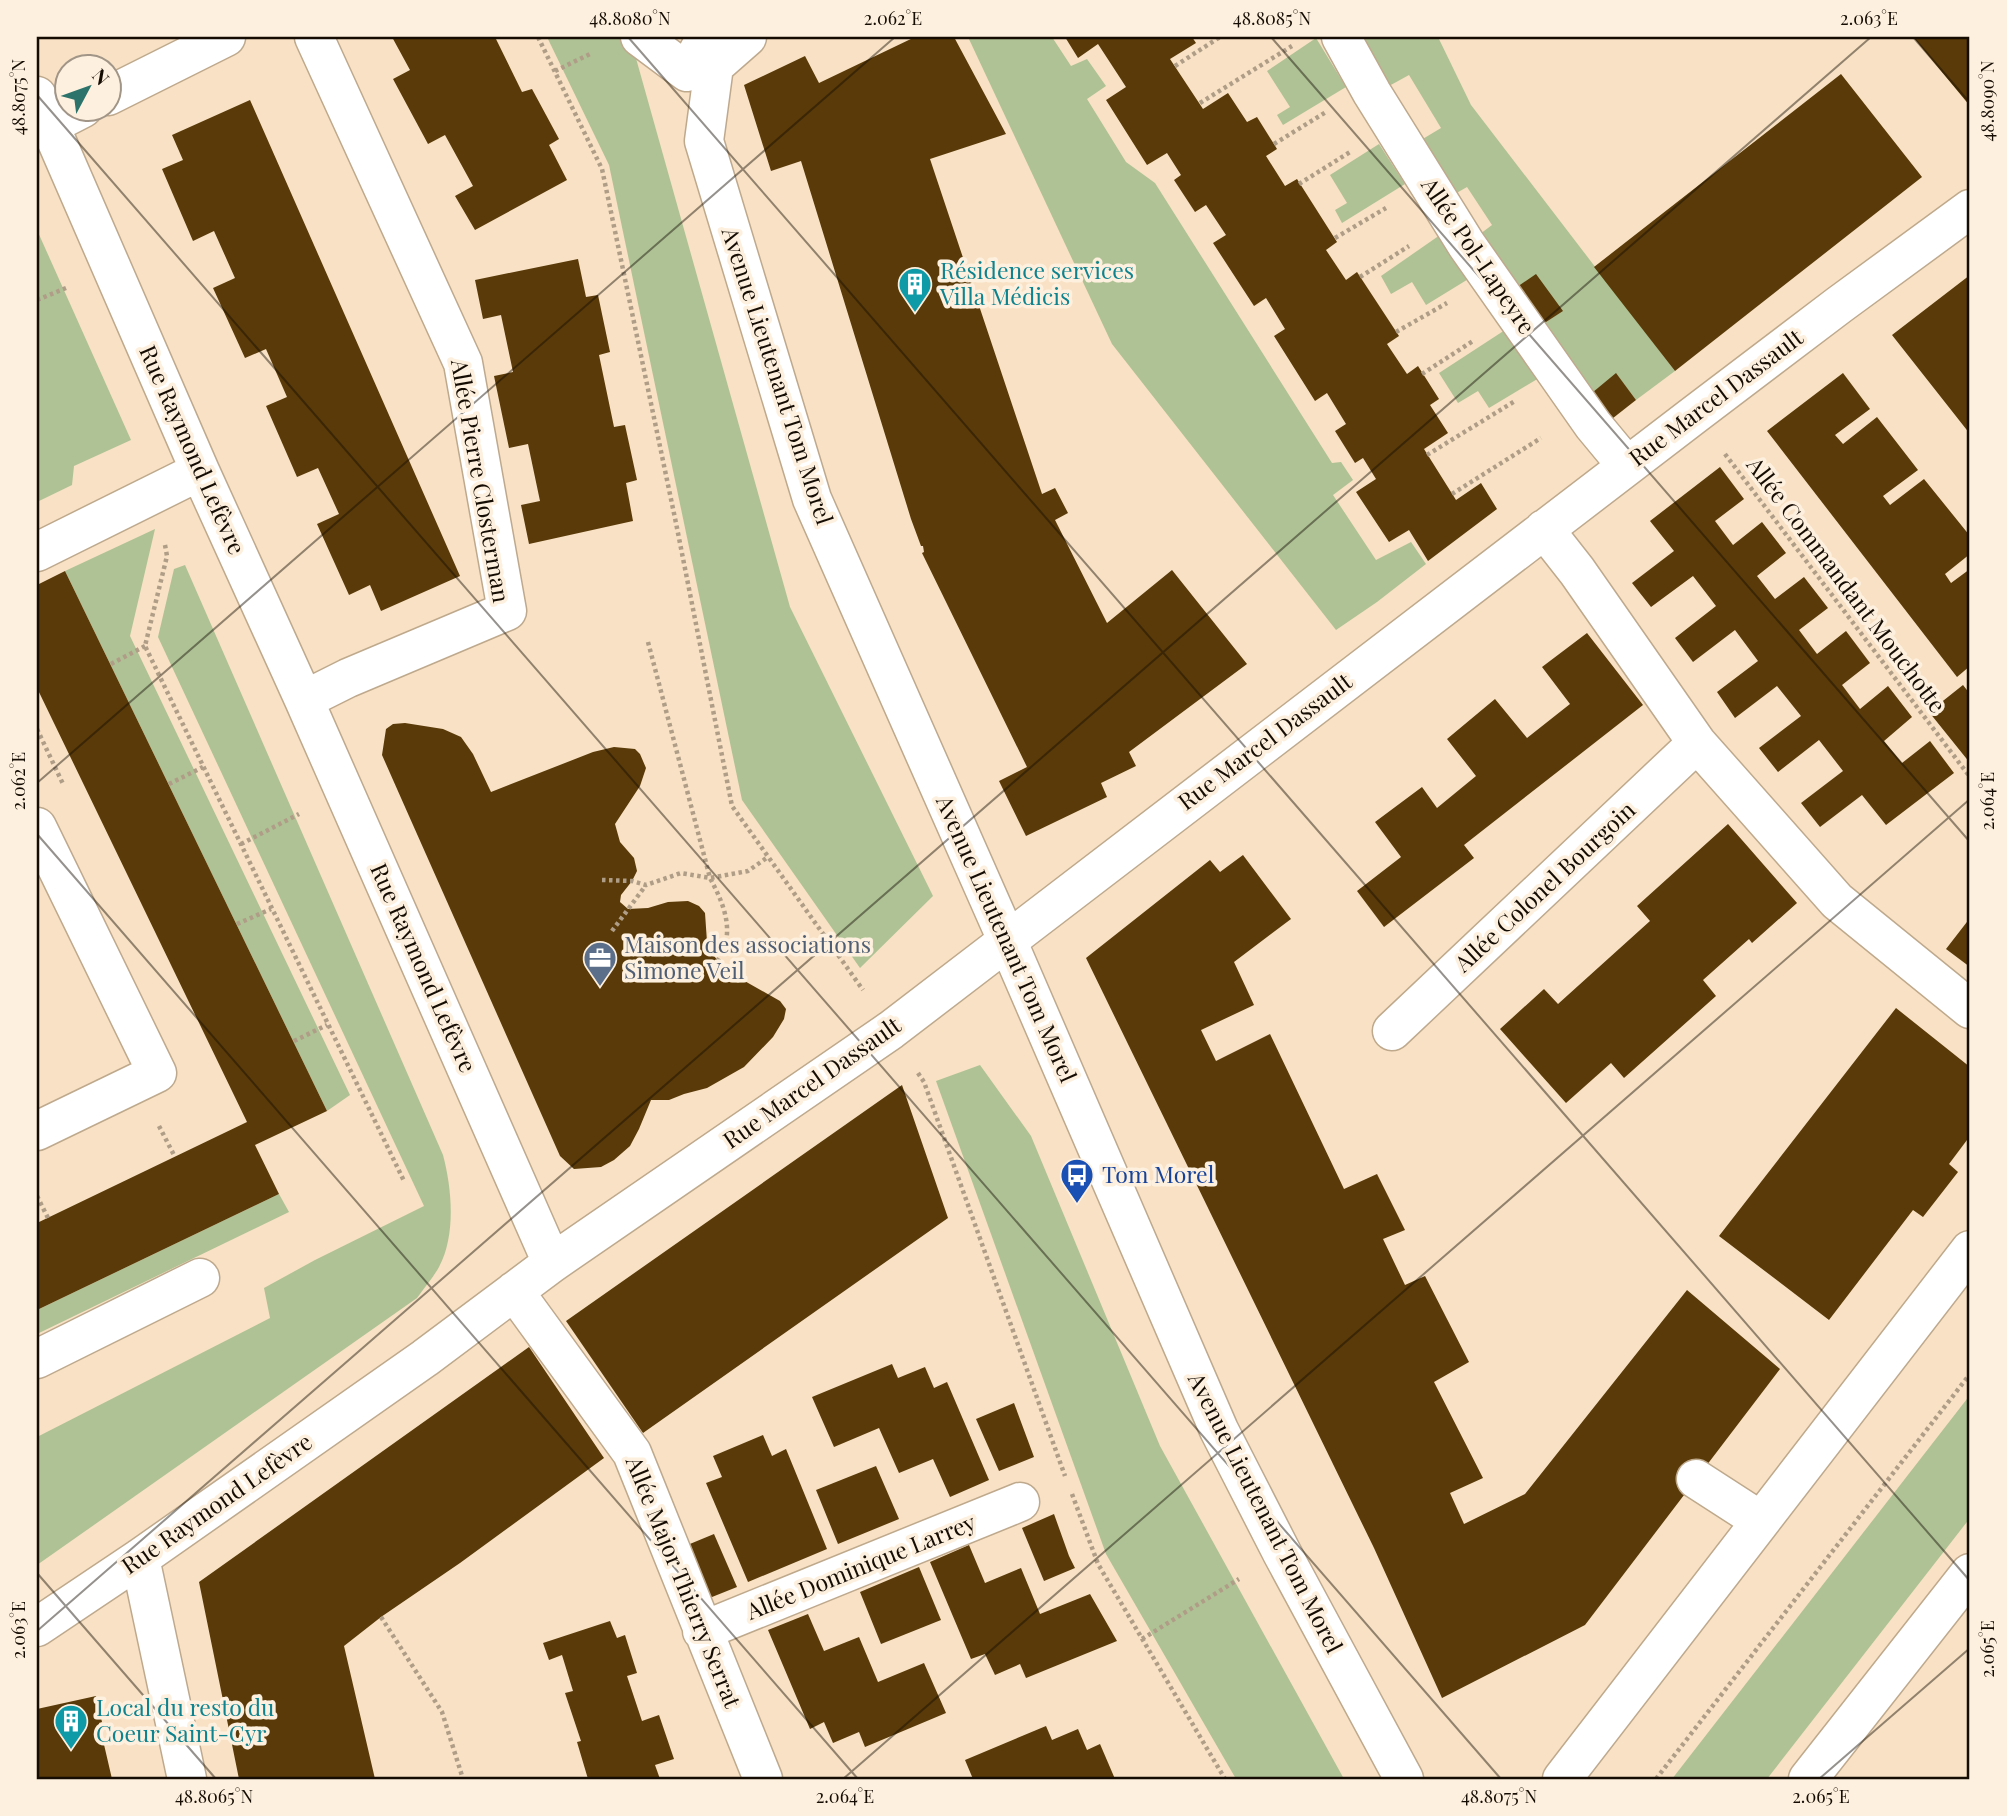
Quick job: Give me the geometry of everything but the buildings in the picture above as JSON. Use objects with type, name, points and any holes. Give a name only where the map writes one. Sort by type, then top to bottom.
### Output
[{"type":"street","points":[[122,89],[226,37]]},
{"type":"street","name":"Allée Pierre Closterman","points":[[304,700],[348,678],[507,611],[463,363],[314,37]]},
{"type":"street","points":[[640,37],[687,72],[710,51],[747,37]]},
{"type":"street","name":"Allée Pol-Lapeyre","points":[[1341,37],[1466,244],[1583,411],[1627,466]]},
{"type":"street","name":"Avenue Lieutenant Tom Morel","points":[[710,51],[704,141],[812,499],[1219,1430],[1404,1779]]},
{"type":"street","name":"Rue Raymond Lefèvre","points":[[37,1627],[141,1558],[425,1358],[552,1263],[200,471],[61,122]]},
{"type":"street","name":"Rue Marcel Dassault","points":[[552,1263],[891,1030],[1544,529],[1970,209]]},
{"type":"street","points":[[37,552],[200,471]]},
{"type":"street","points":[[1544,529],[1577,571],[1697,743],[1837,901],[1970,1009]]},
{"type":"street","name":"Allée Colonel Bourgoin","points":[[1392,1031],[1697,743]]},
{"type":"street","points":[[37,827],[157,1073],[37,1131]]},
{"type":"street","points":[[1562,1779],[1970,1250]]},
{"type":"street","points":[[37,1359],[200,1278]]},
{"type":"street","name":"Allée Major Thierry Serrat","points":[[514,1292],[632,1453],[763,1779]]},
{"type":"street","points":[[1696,1479],[1761,1521]]},
{"type":"street","name":"Allée Dominique Larrey","points":[[702,1631],[1020,1503]]},
{"type":"street","points":[[141,1558],[187,1779]]},
{"type":"street","points":[[1808,1779],[1970,1573]]},
{"type":"path","points":[[538,37],[602,169],[732,806],[891,1030],[924,1082],[1066,1478]]},
{"type":"path","points":[[1175,66],[1220,37]]},
{"type":"path","points":[[1200,103],[1297,43]]},
{"type":"path","points":[[555,71],[563,68]]},
{"type":"path","points":[[1274,144],[1369,86]]},
{"type":"path","points":[[1299,184],[1393,126]]},
{"type":"path","points":[[1422,374],[1515,314]]},
{"type":"path","points":[[1427,455],[1558,374]]},
{"type":"path","points":[[1452,494],[1583,411]]},
{"type":"path","name":"Allée Commandant Mouchotte","points":[[1694,415],[1970,777]]},
{"type":"path","points":[[154,495],[167,556],[145,646],[404,1181]]},
{"type":"path","points":[[648,642],[710,878],[723,901],[728,928],[724,952],[718,960]]},
{"type":"path","points":[[110,664],[145,646]]},
{"type":"path","points":[[169,784],[203,767]]},
{"type":"path","points":[[240,844],[294,816]]},
{"type":"path","points":[[612,931],[646,885],[681,873],[710,878],[748,871],[768,857]]},
{"type":"path","points":[[602,880],[632,881],[646,885]]},
{"type":"path","points":[[237,924],[271,909]]},
{"type":"path","points":[[294,1041],[327,1025]]},
{"type":"path","points":[[154,1116],[174,1157]]},
{"type":"path","points":[[37,1196],[48,1218]]},
{"type":"path","points":[[1656,1779],[1970,1374]]},
{"type":"path","points":[[1071,1490],[1098,1564],[1225,1779]]},
{"type":"path","points":[[1142,1639],[1235,1582]]},
{"type":"path","points":[[381,1617],[442,1712],[463,1779]]},
{"type":"green space","points":[[547,37],[630,37],[790,607],[933,896],[860,968],[742,800],[609,165]]},
{"type":"green space","points":[[968,37],[1052,37],[1071,66],[1087,59],[1106,86],[1087,99],[1126,162],[1155,183],[1332,463],[1341,462],[1353,480],[1333,495],[1376,560],[1411,542],[1426,564],[1336,630],[1112,344]]},
{"type":"green space","points":[[1370,37],[1438,37],[1471,105],[1675,371],[1636,400],[1616,374],[1587,397],[1543,324],[1562,311],[1517,287],[1480,234],[1492,225],[1467,187],[1453,195],[1421,140],[1441,128],[1409,75],[1389,86],[1363,40]]},
{"type":"green space","points":[[1316,38],[1346,87],[1283,125],[1277,115],[1290,107],[1267,71]]},
{"type":"green space","points":[[1379,144],[1405,184],[1342,223],[1335,210],[1347,203],[1330,175]]},
{"type":"green space","points":[[37,230],[131,440],[74,466],[72,485],[37,502]]},
{"type":"green space","points":[[1440,235],[1470,278],[1426,305],[1412,282],[1391,294],[1381,276]]},
{"type":"green space","points":[[1505,330],[1539,378],[1489,408],[1478,391],[1458,403],[1439,373]]},
{"type":"green space","points":[[155,529],[130,636],[350,1095],[327,1111],[65,571]]},
{"type":"green space","points":[[185,565],[443,1155],[449,1182],[451,1212],[448,1241],[439,1267],[417,1298],[37,1565],[37,1437],[270,1318],[264,1288],[424,1206],[158,637],[174,569]]},
{"type":"green space","points":[[980,1065],[1031,1136],[1160,1446],[1344,1779],[1236,1779],[1106,1554],[936,1081]]},
{"type":"green space","points":[[279,1194],[289,1212],[37,1334],[37,1310]]},
{"type":"green space","points":[[1970,1395],[1970,1518],[1767,1779],[1672,1779]]},
{"type":"place","name":"Résidence services Villa Médicis","points":[[915,314]]},
{"type":"place","name":"Maison des associations Simone Veil","points":[[600,988]]},
{"type":"place","name":"Tom Morel","points":[[1077,1205]]},
{"type":"place","name":"Local du resto du Coeur Saint-Cyr","points":[[71,1751]]}]
